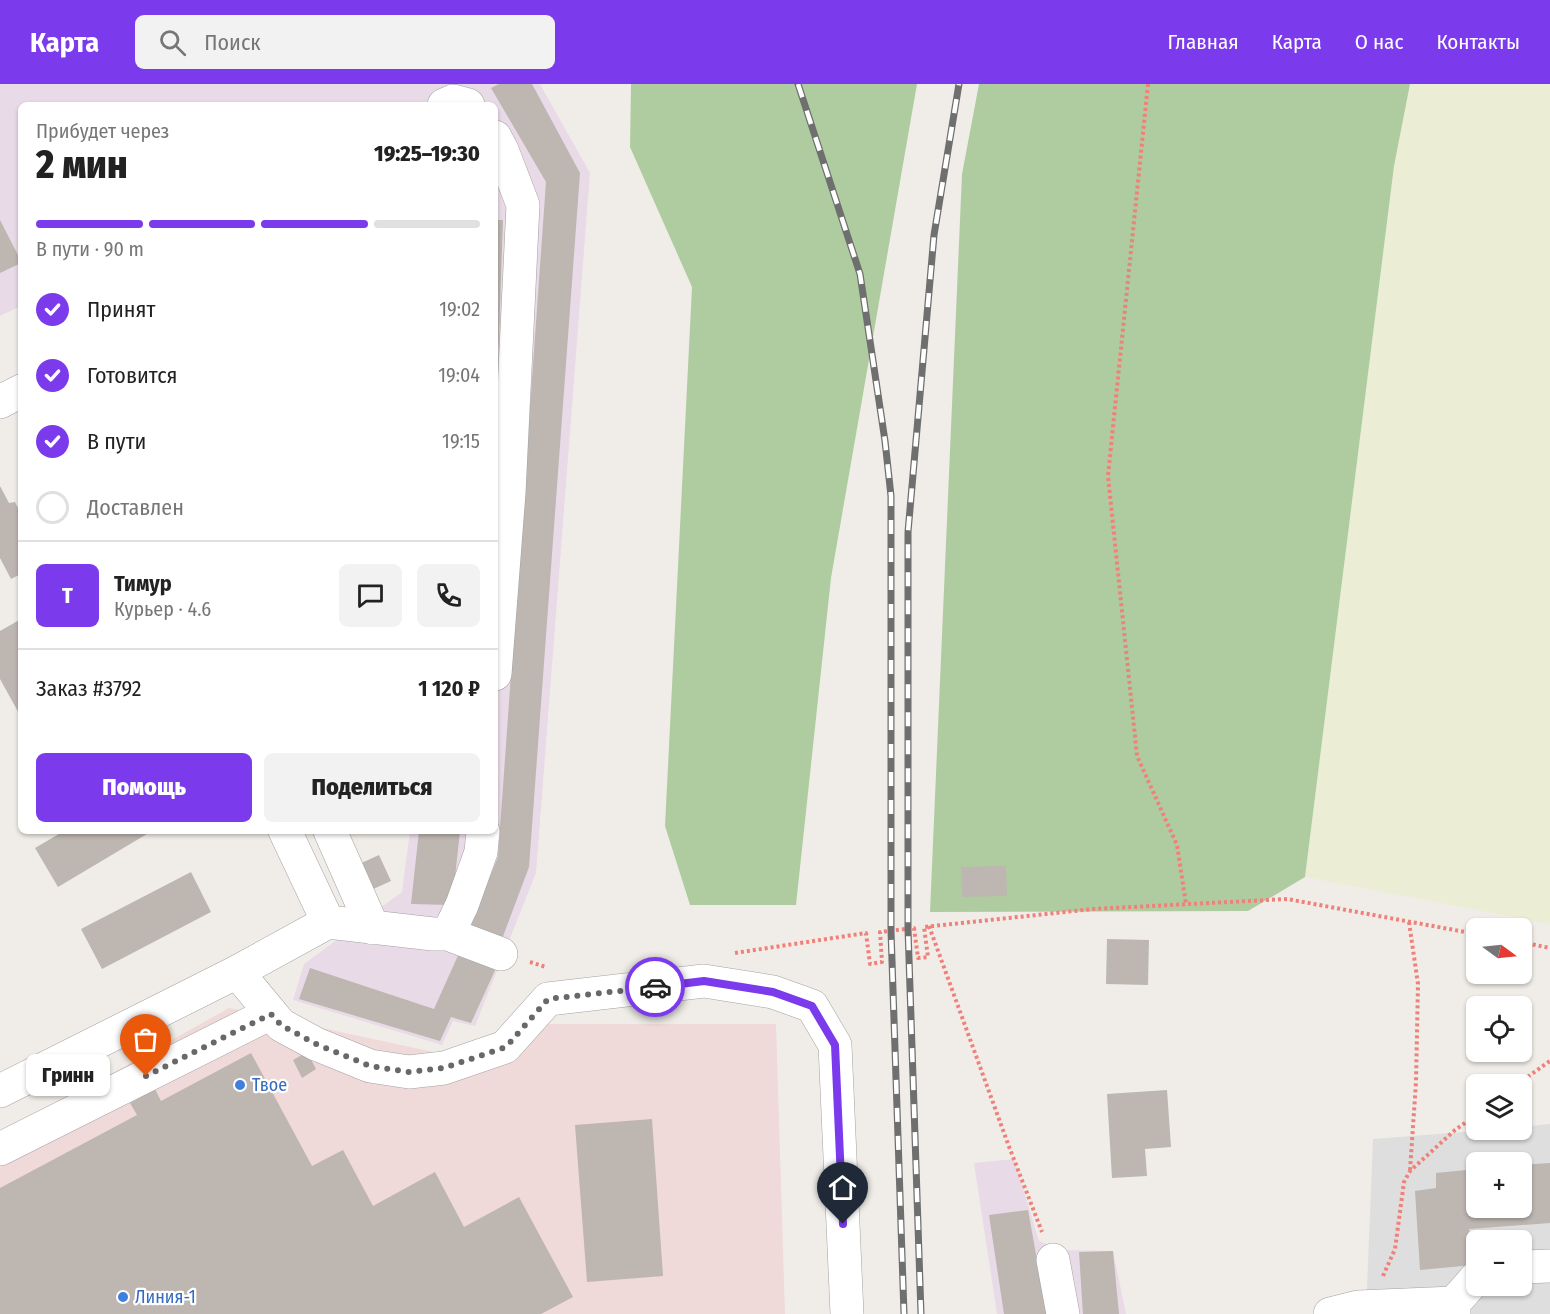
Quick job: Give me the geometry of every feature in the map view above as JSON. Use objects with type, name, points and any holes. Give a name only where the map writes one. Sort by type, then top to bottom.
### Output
[{"type":"street","points":[[498,143],[502,150],[508,198],[523,205],[509,493],[498,608]]},
{"type":"street","points":[[0,402],[18,393]]},
{"type":"street","points":[[286,834],[328,922]]},
{"type":"street","points":[[331,834],[373,928]]},
{"type":"street","points":[[448,934],[462,905],[481,852],[483,834]]},
{"type":"street","points":[[0,1091],[237,972],[328,922],[448,934],[501,954]]},
{"type":"street","points":[[237,972],[281,1025],[316,1044],[370,1066],[409,1072],[444,1068],[506,1047],[548,999],[704,981],[773,992],[812,1006],[835,1045],[847,1314]]},
{"type":"street","points":[[0,1149],[271,1014]]},
{"type":"street","points":[[1053,1260],[1063,1314]]},
{"type":"street","points":[[1532,1267],[1550,1266]]},
{"type":"street","points":[[1330,1314],[1373,1306],[1454,1308],[1466,1292]]},
{"type":"path","points":[[1148,84],[1108,476],[1137,756],[1177,845],[1186,904]]},
{"type":"path","points":[[729,954],[867,933],[870,964],[882,962],[880,932],[914,928],[918,958],[928,957],[924,927],[929,926],[1093,909],[1287,899],[1466,932]]},
{"type":"path","points":[[1409,922],[1418,984],[1416,1082],[1410,1172]]},
{"type":"path","points":[[929,926],[1008,1144],[1053,1260]]},
{"type":"path","points":[[1532,944],[1550,948]]},
{"type":"path","points":[[1532,1074],[1550,1061]]},
{"type":"path","points":[[1373,1306],[1378,1287],[1395,1249],[1404,1182],[1410,1172],[1466,1122]]},
{"type":"shaded area","points":[[0,84],[540,84],[590,173],[536,873],[475,1026],[453,1021],[442,1045],[293,1000],[304,964],[402,892],[410,834],[498,834],[498,102],[18,102],[18,307],[0,316]]},
{"type":"shaded area","points":[[229,1008],[438,1053],[531,1024],[776,1024],[785,1314],[0,1314],[0,1136]]},
{"type":"shaded area","points":[[1550,1124],[1550,1314],[1366,1314],[1373,1139],[1466,1132],[1466,1140],[1532,1140],[1532,1126]]},
{"type":"shaded area","points":[[1014,1159],[1039,1241],[1063,1250],[1113,1251],[1126,1314],[997,1314],[974,1163]]},
{"type":"green space","points":[[631,84],[917,84],[831,578],[796,905],[690,905],[665,826],[692,287],[630,147]]},
{"type":"green space","points":[[979,84],[1410,84],[1394,166],[1305,877],[1248,911],[930,912],[962,174]]},
{"type":"green space","points":[[1410,84],[1550,84],[1550,924],[1532,921],[1532,918],[1519,918],[1305,877],[1394,166]]},
{"type":"building","points":[[499,84],[532,84],[580,173],[529,867],[502,939],[469,928],[498,857],[546,182],[491,88]]},
{"type":"building","points":[[0,220],[18,255],[18,264],[0,273]]},
{"type":"building","points":[[498,220],[503,220],[498,366]]},
{"type":"building","points":[[0,486],[9,503],[15,502],[18,508],[18,576],[11,579],[0,558]]},
{"type":"building","points":[[18,621],[18,712],[0,679],[0,631]]},
{"type":"building","points":[[59,834],[147,834],[58,887],[35,848]]},
{"type":"building","points":[[419,834],[460,834],[452,905],[411,904]]},
{"type":"building","points":[[379,855],[391,881],[369,891],[357,865]]},
{"type":"building","points":[[1006,866],[1007,896],[962,897],[961,867]]},
{"type":"building","points":[[191,872],[211,912],[102,969],[81,929]]},
{"type":"building","points":[[1107,939],[1149,940],[1148,985],[1106,984]]},
{"type":"building","points":[[460,951],[497,966],[471,1023],[451,1017],[440,1041],[299,999],[310,968],[434,1009]]},
{"type":"building","points":[[307,1052],[316,1069],[302,1078],[293,1060]]},
{"type":"building","points":[[251,1053],[312,1166],[343,1150],[373,1206],[435,1172],[464,1227],[519,1197],[573,1297],[541,1314],[0,1314],[0,1188],[137,1115],[130,1103],[155,1089],[161,1101]]},
{"type":"building","points":[[1167,1090],[1171,1147],[1145,1149],[1147,1176],[1112,1178],[1107,1094]]},
{"type":"building","points":[[652,1119],[663,1276],[587,1282],[575,1125]]},
{"type":"building","points":[[1550,1163],[1550,1223],[1466,1230],[1466,1266],[1420,1270],[1415,1191],[1436,1188],[1436,1173],[1466,1170],[1466,1218],[1532,1218],[1532,1164]]},
{"type":"building","points":[[1028,1210],[1039,1271],[1050,1314],[1004,1314],[989,1215]]},
{"type":"building","points":[[1113,1251],[1119,1314],[1083,1314],[1079,1252]]},
{"type":"railway","points":[[798,84],[860,274],[891,496],[891,931],[904,1314]]},
{"type":"railway","points":[[921,1314],[908,929],[908,532],[934,235],[959,84]]},
{"type":"way so far","points":[[146,1076],[271,1014],[281,1025],[298,1035],[370,1066],[409,1072],[444,1068],[506,1047],[548,999],[655,987]]},
{"type":"place","name":"Гринн","points":[[146,1076]]},
{"type":"place","name":"Твое","points":[[240,1085]]},
{"type":"place","name":"Линия-1","points":[[123,1297]]},
{"type":"route","points":[[655,987],[704,981],[773,992],[812,1006],[835,1045],[843,1224]]}]
